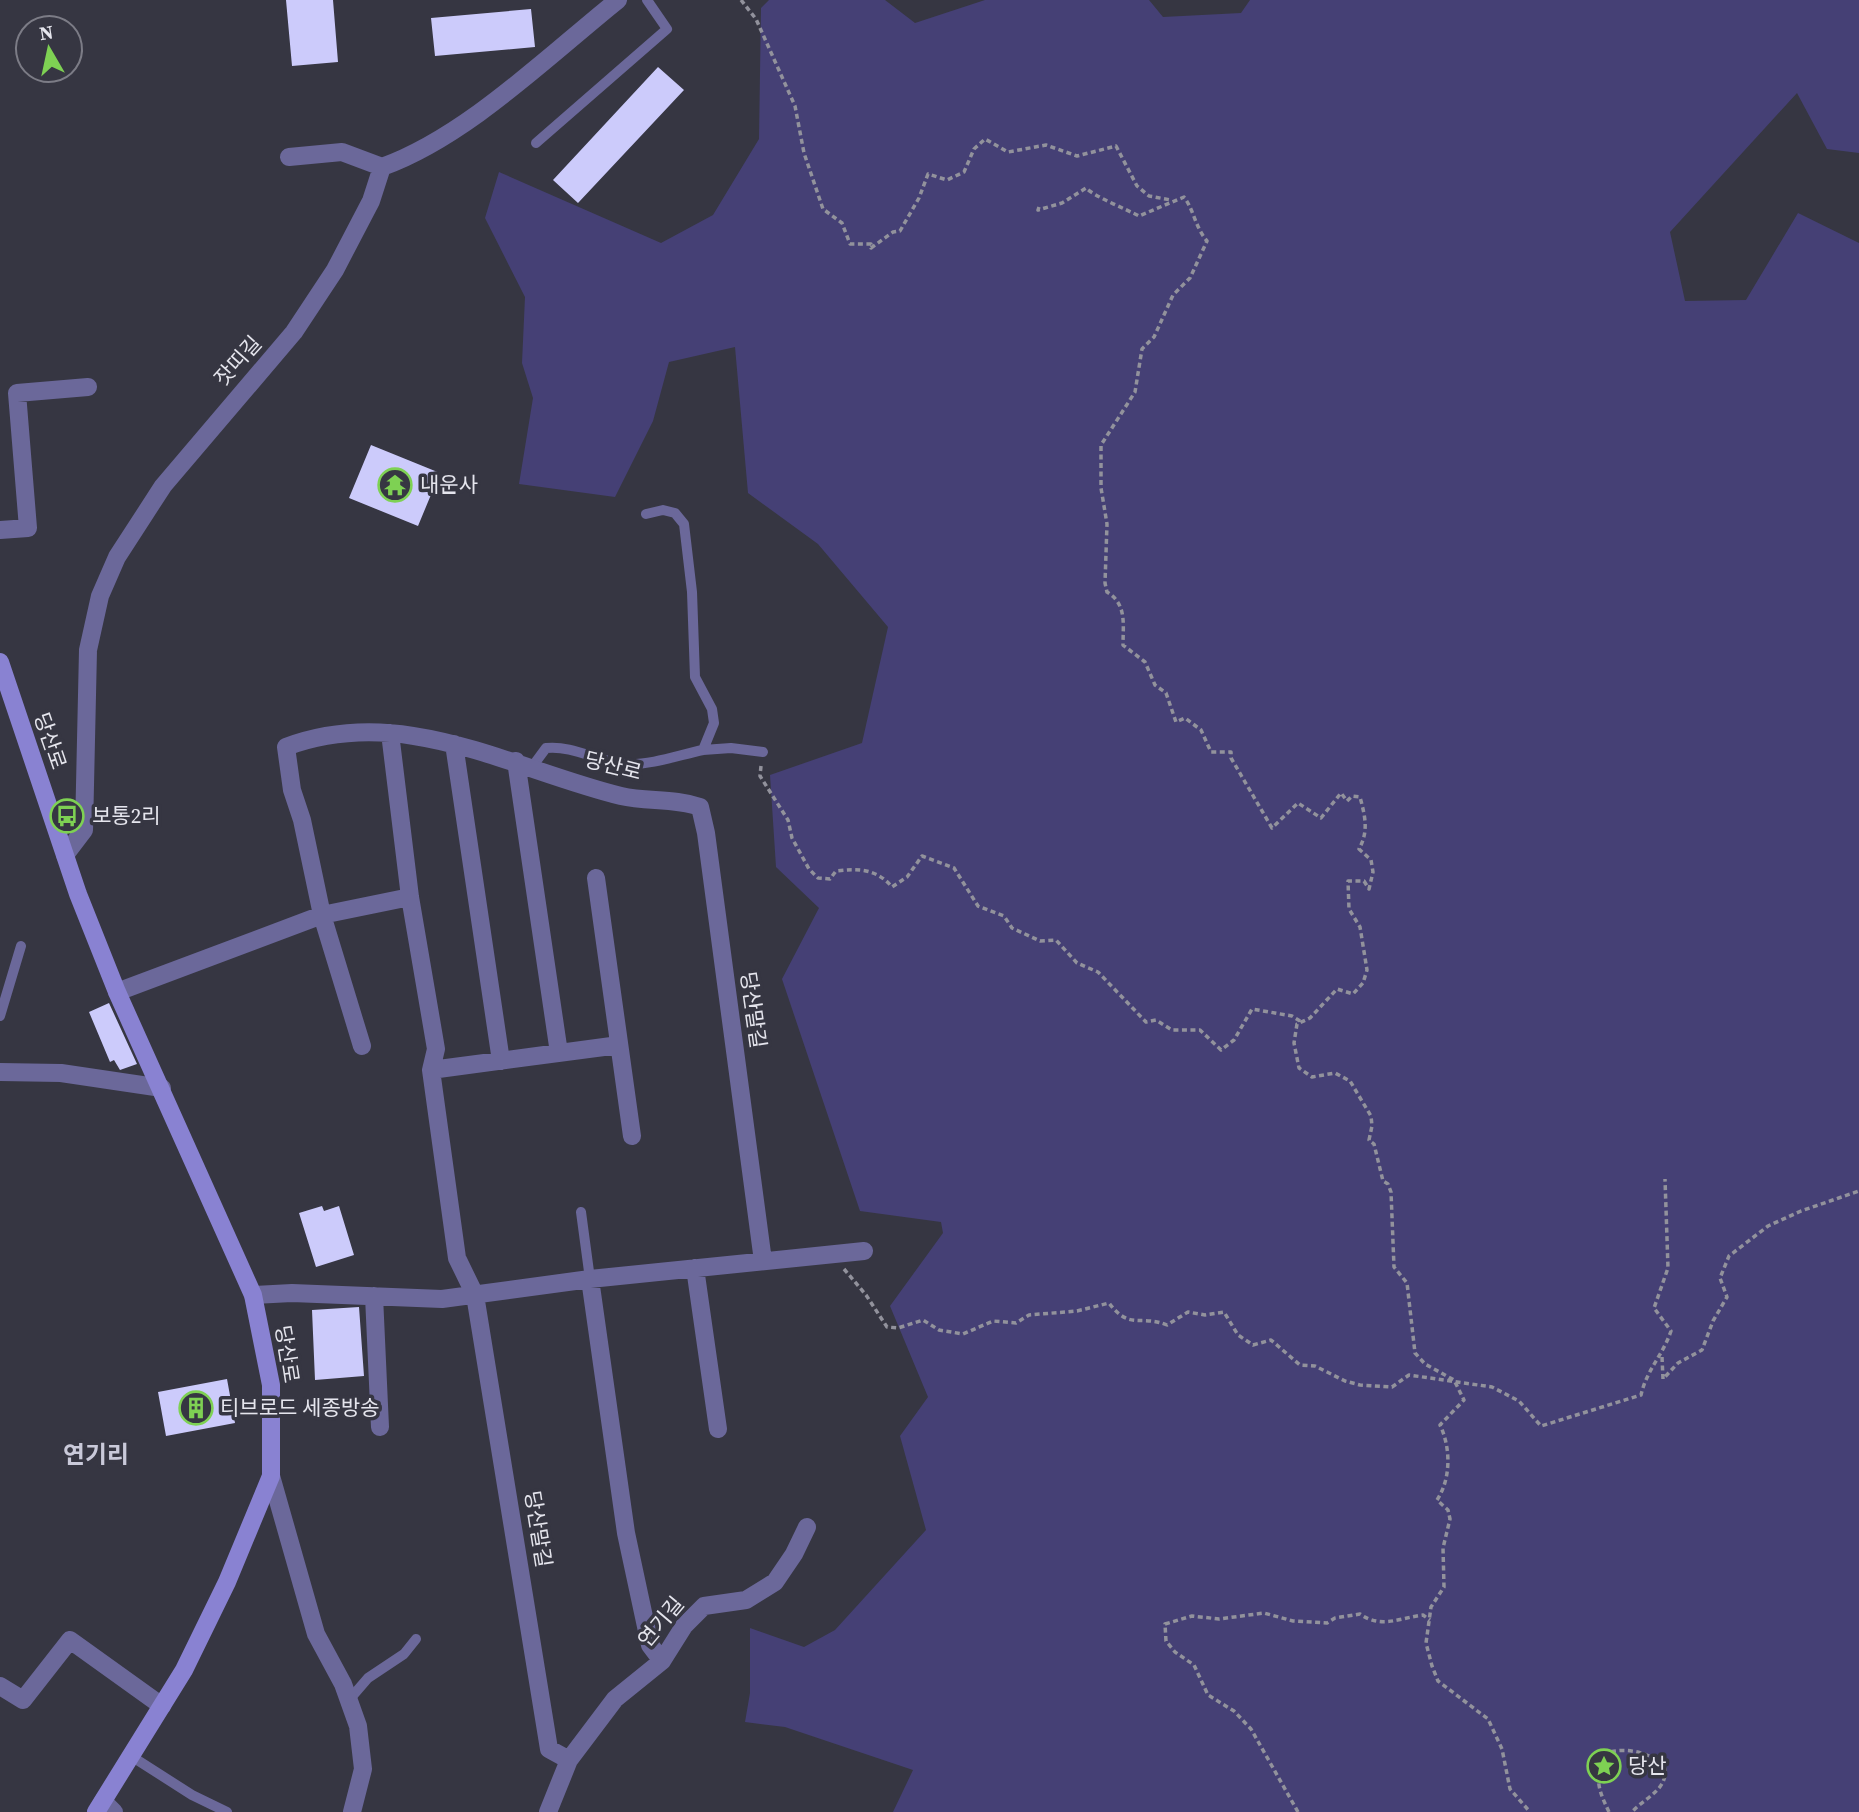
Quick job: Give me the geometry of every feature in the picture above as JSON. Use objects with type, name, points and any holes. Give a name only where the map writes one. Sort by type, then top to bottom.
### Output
[{"type":"street","points":[[289,157],[342,152],[382,167],[417,155],[457,129],[618,0]]},
{"type":"street","name":"잣띠길","points":[[65,855],[84,830],[88,650],[100,596],[117,557],[163,486],[294,332],[335,270],[371,201],[382,167]]},
{"type":"street","points":[[0,530],[29,527],[17,393],[88,387]]},
{"type":"street","name":"당산로","points":[[0,662],[65,855],[117,992],[162,1087],[253,1295],[271,1385],[271,1476],[227,1582],[184,1670],[131,1756],[104,1808]]},
{"type":"street","points":[[390,733],[410,897],[436,1049],[431,1070],[619,1045]]},
{"type":"street","name":"당산로","points":[[362,1046],[322,915],[302,820],[292,790],[286,747],[302,741],[352,734],[390,733],[454,744],[623,796],[682,801],[700,807]]},
{"type":"street","points":[[454,744],[501,1061]]},
{"type":"street","points":[[524,764],[559,1053]]},
{"type":"street","name":"당산말길","points":[[700,807],[706,833],[763,1261]]},
{"type":"street","points":[[596,878],[632,1136]]},
{"type":"street","points":[[117,992],[322,915],[410,897]]},
{"type":"street","name":"당산말길","points":[[431,1070],[457,1258],[475,1295],[549,1749],[569,1760]]},
{"type":"street","points":[[0,1072],[61,1073],[162,1087]]},
{"type":"street","points":[[253,1295],[442,1299],[590,1279],[864,1251]]},
{"type":"street","points":[[695,1268],[718,1430]]},
{"type":"street","points":[[590,1279],[626,1533],[650,1645],[662,1661]]},
{"type":"street","points":[[374,1296],[380,1427]]},
{"type":"street","points":[[271,1476],[316,1634],[349,1700],[358,1726],[363,1769],[352,1812]]},
{"type":"street","name":"연기길","points":[[548,1812],[569,1760],[615,1699],[662,1661],[684,1626],[704,1606],[746,1600],[775,1582],[794,1554],[807,1527]]},
{"type":"street","points":[[0,1686],[23,1700],[70,1640],[162,1706]]},
{"type":"lane","points":[[536,143],[667,29],[647,0]]},
{"type":"lane","points":[[646,513],[663,510],[675,513],[684,524],[692,592],[695,677],[712,709],[715,723],[711,738],[703,750]]},
{"type":"lane","points":[[524,764],[546,748],[561,746],[625,764],[650,762],[703,750],[731,748],[763,752]]},
{"type":"lane","points":[[0,1016],[21,946]]},
{"type":"lane","points":[[581,1212],[590,1279]]},
{"type":"lane","points":[[349,1700],[368,1678],[404,1654],[416,1640]]},
{"type":"lane","points":[[131,1756],[192,1795],[227,1812]]},
{"type":"path","points":[[741,0],[756,19],[795,106],[803,153],[823,209],[842,223],[850,244],[870,244],[871,247],[892,232],[900,231],[919,198],[928,174],[947,180],[964,172],[974,149],[985,139],[1009,152],[1046,145],[1077,156],[1116,146],[1137,186],[1149,196],[1172,201]]},
{"type":"path","points":[[1038,207],[1038,210],[1062,203],[1086,188],[1094,196],[1105,197],[1139,216],[1184,197],[1191,204],[1197,229],[1207,241],[1190,278],[1173,295],[1154,337],[1142,349],[1135,392],[1101,445],[1101,488],[1107,524],[1105,583],[1107,592],[1116,597],[1122,609],[1124,645],[1145,662],[1155,685],[1166,693],[1176,722],[1185,718],[1201,730],[1211,752],[1231,752],[1231,758],[1272,828],[1298,803],[1321,818],[1342,793],[1347,801],[1352,796],[1360,797],[1366,819],[1366,837],[1359,849],[1371,859],[1373,872],[1369,889],[1364,881],[1348,881],[1349,909],[1360,927],[1367,970],[1363,983],[1353,994],[1337,989],[1297,1024],[1294,1043],[1299,1068],[1312,1077],[1335,1073],[1350,1082],[1371,1116],[1369,1140],[1374,1144],[1383,1181],[1388,1184],[1391,1192],[1394,1267],[1407,1283],[1415,1353],[1425,1364],[1454,1380],[1464,1399],[1440,1425],[1448,1449],[1444,1489],[1437,1500],[1448,1510],[1450,1518],[1443,1548],[1444,1587],[1431,1608],[1426,1643],[1438,1681],[1488,1719],[1502,1749],[1510,1789],[1530,1812]]},
{"type":"path","points":[[763,752],[760,776],[788,820],[792,838],[809,869],[818,877],[830,879],[836,871],[857,868],[882,875],[892,887],[906,877],[922,856],[954,868],[978,906],[1004,916],[1012,928],[1040,941],[1056,940],[1077,963],[1098,972],[1146,1022],[1156,1020],[1172,1030],[1200,1030],[1221,1049],[1234,1040],[1252,1009],[1292,1016],[1302,1022]]},
{"type":"path","points":[[833,1254],[866,1295],[887,1327],[898,1328],[923,1320],[939,1330],[963,1334],[993,1321],[1016,1323],[1030,1315],[1077,1311],[1109,1303],[1119,1317],[1137,1323],[1147,1321],[1167,1325],[1188,1312],[1205,1315],[1224,1312],[1238,1335],[1253,1345],[1271,1340],[1300,1365],[1315,1366],[1345,1381],[1392,1387],[1409,1375],[1483,1384],[1519,1401],[1541,1426],[1641,1395],[1646,1373],[1662,1355],[1671,1331],[1654,1308],[1668,1268],[1665,1179]]},
{"type":"path","points":[[1662,1355],[1663,1379],[1678,1363],[1702,1350],[1713,1321],[1727,1297],[1720,1278],[1729,1256],[1768,1226],[1801,1211],[1859,1191]]},
{"type":"path","points":[[1298,1812],[1251,1729],[1234,1711],[1208,1695],[1194,1665],[1175,1652],[1166,1641],[1165,1625],[1192,1616],[1219,1619],[1264,1613],[1293,1622],[1327,1623],[1335,1618],[1360,1614],[1370,1622],[1386,1623],[1423,1615],[1430,1620]]},
{"type":"path","points":[[1609,1812],[1598,1790],[1598,1770],[1605,1754],[1627,1750],[1649,1755],[1664,1764],[1666,1771],[1665,1780],[1653,1796],[1632,1812]]},
{"type":"shaded area","points":[[769,0],[885,0],[915,23],[985,0],[1149,0],[1163,17],[1241,13],[1250,0],[1859,0],[1859,153],[1827,149],[1797,93],[1670,232],[1685,301],[1746,300],[1798,213],[1859,243],[1859,1812],[893,1812],[913,1770],[785,1727],[745,1722],[750,1693],[750,1628],[804,1647],[835,1630],[926,1530],[900,1436],[928,1397],[890,1306],[943,1233],[941,1222],[860,1211],[782,979],[819,908],[776,867],[770,775],[862,743],[888,627],[818,544],[748,493],[735,347],[669,362],[653,421],[615,497],[519,484],[533,398],[522,363],[525,297],[485,218],[499,172],[661,243],[713,215],[759,139],[761,8]]},
{"type":"building","points":[[286,0],[333,0],[338,62],[292,66]]},
{"type":"building","points":[[531,9],[535,47],[435,56],[431,18]]},
{"type":"building","points":[[658,67],[684,90],[578,203],[553,180]]},
{"type":"building","name":"내운사","points":[[371,445],[440,473],[418,526],[349,498]]},
{"type":"building","points":[[109,1003],[137,1064],[120,1070],[114,1060],[110,1062],[89,1012]]},
{"type":"building","points":[[322,1206],[324,1211],[339,1206],[354,1255],[316,1267],[299,1213]]},
{"type":"building","points":[[359,1307],[364,1376],[315,1380],[312,1310]]},
{"type":"building","name":"티브로드 세종방송","points":[[227,1379],[235,1423],[166,1436],[158,1392]]},
{"type":"place","name":"내운사","points":[[395,485]]},
{"type":"place","name":"보통2리","points":[[67,816]]},
{"type":"place","name":"티브로드 세종방송","points":[[196,1408]]},
{"type":"place","name":"당산","points":[[1604,1766]]},
{"type":"district","name":"연기리","points":[[96,1455]]}]
